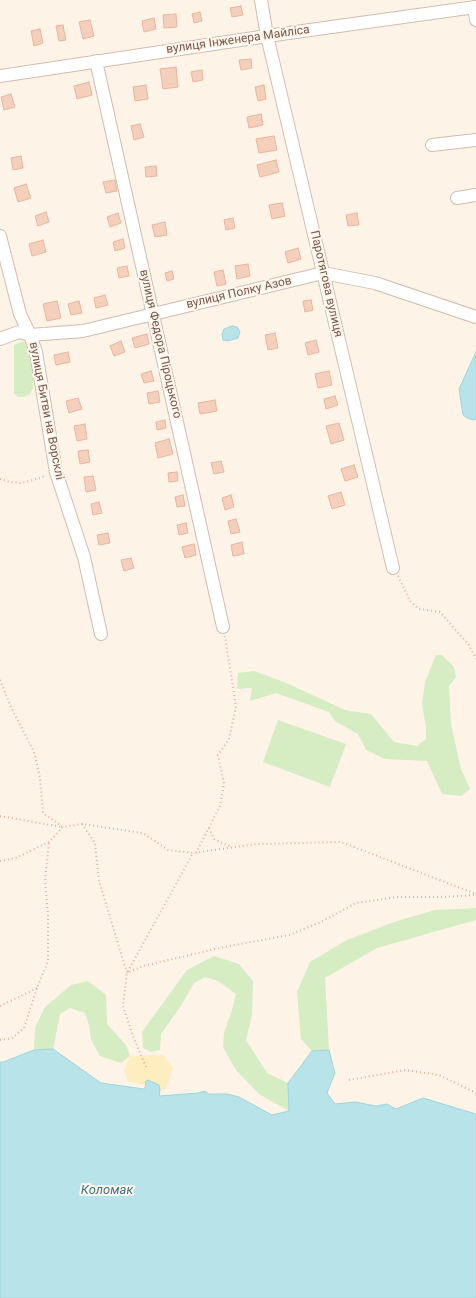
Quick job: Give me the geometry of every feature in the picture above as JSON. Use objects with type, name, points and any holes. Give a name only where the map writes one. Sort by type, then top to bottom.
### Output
[{"type":"street","name":"Паротягова вулиця","points":[[261,0],[267,36],[393,568]]},
{"type":"street","name":"вулиця Інженера Майліса","points":[[0,76],[267,36],[475,7]]},
{"type":"street","points":[[475,7],[476,20]]},
{"type":"street","name":"вулиця Федора Піроцького","points":[[96,61],[223,627]]},
{"type":"street","points":[[432,145],[476,140]]},
{"type":"street","points":[[457,198],[476,195]]},
{"type":"street","name":"вулиця Битви на Ворсклі","points":[[0,236],[20,314],[36,352],[56,472],[84,556],[101,634]]},
{"type":"street","name":"вулиця Полку Азов","points":[[0,339],[19,332],[30,335],[83,331],[323,273],[375,282],[476,316]]},
{"type":"path","points":[[0,479],[20,483],[56,472]]},
{"type":"path","points":[[393,568],[410,601],[419,609],[440,612],[470,645],[476,659]]},
{"type":"path","points":[[146,1067],[133,1036],[123,1006],[127,973],[220,806],[224,784],[218,755],[229,740],[236,707],[223,627]]},
{"type":"path","points":[[0,680],[11,707],[34,752],[40,778],[43,813],[63,828]]},
{"type":"path","points":[[0,816],[63,828],[82,824],[143,833],[168,850],[194,853],[257,844],[341,842],[476,895]]},
{"type":"path","points":[[82,824],[96,843],[99,881],[127,973]]},
{"type":"path","points":[[0,861],[16,858],[49,842],[63,828]]},
{"type":"path","points":[[209,828],[214,839],[232,847]]},
{"type":"path","points":[[0,1040],[12,1038],[24,1028],[37,988],[48,961],[48,914],[45,880],[49,842]]},
{"type":"path","points":[[127,973],[143,966],[224,947],[289,935],[321,922],[356,903],[397,897],[476,895]]},
{"type":"path","points":[[0,1006],[37,988]]},
{"type":"path","points":[[349,1080],[405,1070],[439,1075],[476,1093]]},
{"type":"green space","points":[[21,342],[27,342],[36,369],[33,372],[33,388],[29,395],[18,397],[14,393],[14,345]]},
{"type":"green space","points":[[436,655],[442,655],[454,667],[456,677],[449,686],[451,724],[461,769],[470,789],[461,796],[442,794],[427,761],[385,759],[366,750],[358,734],[335,721],[329,712],[276,693],[250,701],[252,688],[237,689],[238,673],[254,671],[284,682],[345,710],[371,714],[394,742],[417,746],[426,739],[426,727],[422,704],[425,682]]},
{"type":"green space","points":[[278,720],[346,744],[330,787],[263,762]]},
{"type":"green space","points":[[476,908],[476,920],[377,948],[325,978],[329,1050],[312,1051],[301,1039],[297,992],[310,962],[347,940],[397,921],[435,910]]},
{"type":"green space","points":[[214,956],[239,964],[253,981],[252,1015],[246,1040],[267,1073],[288,1083],[289,1111],[259,1094],[236,1070],[223,1047],[224,1033],[236,994],[218,981],[205,977],[194,983],[180,1007],[161,1034],[160,1050],[151,1052],[143,1048],[142,1032],[187,970]]},
{"type":"green space","points":[[88,981],[106,995],[107,1024],[126,1045],[130,1056],[121,1063],[100,1056],[91,1040],[89,1025],[85,1013],[70,1008],[60,1014],[53,1049],[34,1050],[35,1028],[45,1007],[71,985]]},
{"type":"sand","points":[[163,1055],[173,1068],[166,1089],[160,1090],[159,1085],[146,1085],[128,1081],[124,1070],[130,1056]]},
{"type":"water","points":[[232,326],[237,327],[240,332],[238,338],[228,341],[223,340],[222,334],[224,329]]},
{"type":"water","points":[[476,352],[476,419],[473,420],[463,415],[459,389]]},
{"type":"water","name":"Коломак","points":[[53,1049],[101,1083],[144,1089],[146,1085],[145,1082],[148,1080],[159,1085],[159,1096],[198,1093],[205,1091],[209,1094],[227,1094],[239,1097],[272,1115],[289,1111],[288,1083],[312,1051],[329,1050],[335,1073],[327,1093],[335,1104],[355,1102],[376,1106],[387,1104],[396,1109],[423,1098],[476,1114],[476,1298],[0,1298],[0,1062],[34,1050]]},
{"type":"building","points":[[241,6],[243,15],[232,17],[230,8]]},
{"type":"building","points":[[200,12],[202,21],[194,23],[192,14]]},
{"type":"building","points":[[176,14],[177,27],[164,28],[163,15]]},
{"type":"building","points":[[154,18],[156,29],[144,32],[142,21]]},
{"type":"building","points":[[90,20],[94,36],[83,39],[79,22]]},
{"type":"building","points":[[63,25],[66,40],[59,41],[56,26]]},
{"type":"building","points":[[40,29],[43,43],[34,46],[31,31]]},
{"type":"building","points":[[251,59],[252,68],[241,70],[239,60]]},
{"type":"building","points":[[176,67],[178,87],[163,89],[160,69]]},
{"type":"building","points":[[202,70],[203,80],[193,82],[191,72]]},
{"type":"building","points":[[89,82],[92,95],[77,99],[74,86]]},
{"type":"building","points":[[146,85],[148,99],[135,101],[133,87]]},
{"type":"building","points":[[264,85],[266,99],[258,101],[255,87]]},
{"type":"building","points":[[11,94],[15,107],[4,110],[1,97]]},
{"type":"building","points":[[261,114],[263,125],[249,128],[247,117]]},
{"type":"building","points":[[140,124],[144,137],[134,140],[131,126]]},
{"type":"building","points":[[274,136],[277,150],[259,153],[256,139]]},
{"type":"building","points":[[21,156],[23,168],[13,170],[11,158]]},
{"type":"building","points":[[276,160],[279,172],[260,177],[257,165]]},
{"type":"building","points":[[156,166],[157,176],[146,177],[145,167]]},
{"type":"building","points":[[115,180],[117,191],[106,193],[103,182]]},
{"type":"building","points":[[26,184],[31,198],[18,202],[14,188]]},
{"type":"building","points":[[282,203],[285,216],[272,219],[269,205]]},
{"type":"building","points":[[46,212],[49,222],[38,226],[35,216]]},
{"type":"building","points":[[118,213],[121,223],[110,227],[107,217]]},
{"type":"building","points":[[357,213],[359,225],[348,226],[346,215]]},
{"type":"building","points":[[233,218],[235,228],[226,230],[224,220]]},
{"type":"building","points":[[165,222],[167,235],[155,237],[152,225]]},
{"type":"building","points":[[123,239],[125,248],[115,251],[113,242]]},
{"type":"building","points":[[43,240],[46,252],[32,256],[29,244]]},
{"type":"building","points":[[298,248],[301,259],[288,263],[285,252]]},
{"type":"building","points":[[248,264],[250,276],[237,279],[235,266]]},
{"type":"building","points":[[127,266],[129,276],[119,278],[117,268]]},
{"type":"building","points":[[223,270],[226,284],[217,286],[214,272]]},
{"type":"building","points":[[172,271],[174,279],[167,281],[165,273]]},
{"type":"building","points":[[105,295],[108,305],[96,308],[94,298]]},
{"type":"building","points":[[311,300],[313,310],[305,312],[303,301]]},
{"type":"building","points":[[57,301],[61,318],[47,321],[43,304]]},
{"type":"building","points":[[79,301],[82,313],[71,315],[68,304]]},
{"type":"building","points":[[275,333],[278,348],[268,350],[265,335]]},
{"type":"building","points":[[147,334],[149,344],[135,348],[132,338]]},
{"type":"building","points":[[316,340],[319,352],[308,355],[305,343]]},
{"type":"building","points":[[121,341],[125,352],[114,356],[110,346]]},
{"type":"building","points":[[68,352],[70,362],[56,365],[54,355]]},
{"type":"building","points":[[151,371],[154,381],[144,383],[141,374]]},
{"type":"building","points":[[329,371],[332,385],[318,388],[315,374]]},
{"type":"building","points":[[158,391],[160,402],[149,404],[147,393]]},
{"type":"building","points":[[335,396],[338,405],[326,409],[324,399]]},
{"type":"building","points":[[78,398],[82,409],[69,413],[66,401]]},
{"type":"building","points":[[215,400],[217,411],[200,414],[198,403]]},
{"type":"building","points":[[165,420],[166,428],[157,430],[156,422]]},
{"type":"building","points":[[339,423],[344,440],[331,444],[326,426]]},
{"type":"building","points":[[85,424],[87,439],[77,441],[74,426]]},
{"type":"building","points":[[169,439],[173,454],[158,458],[155,443]]},
{"type":"building","points":[[88,450],[90,462],[80,464],[78,451]]},
{"type":"building","points":[[221,461],[224,472],[214,474],[211,463]]},
{"type":"building","points":[[354,465],[358,477],[345,481],[341,469]]},
{"type":"building","points":[[177,472],[178,481],[169,482],[168,473]]},
{"type":"building","points":[[93,476],[96,490],[86,492],[84,477]]},
{"type":"building","points":[[341,492],[345,505],[332,509],[328,496]]},
{"type":"building","points":[[183,495],[185,506],[177,507],[175,497]]},
{"type":"building","points":[[231,495],[234,507],[225,510],[222,498]]},
{"type":"building","points":[[99,502],[102,513],[93,515],[91,504]]},
{"type":"building","points":[[236,519],[240,532],[231,534],[228,521]]},
{"type":"building","points":[[186,523],[188,533],[179,535],[177,525]]},
{"type":"building","points":[[108,533],[110,543],[99,545],[97,535]]},
{"type":"building","points":[[242,542],[244,554],[233,556],[231,545]]},
{"type":"building","points":[[194,544],[196,555],[185,558],[182,547]]},
{"type":"building","points":[[131,558],[134,568],[124,571],[121,560]]}]
